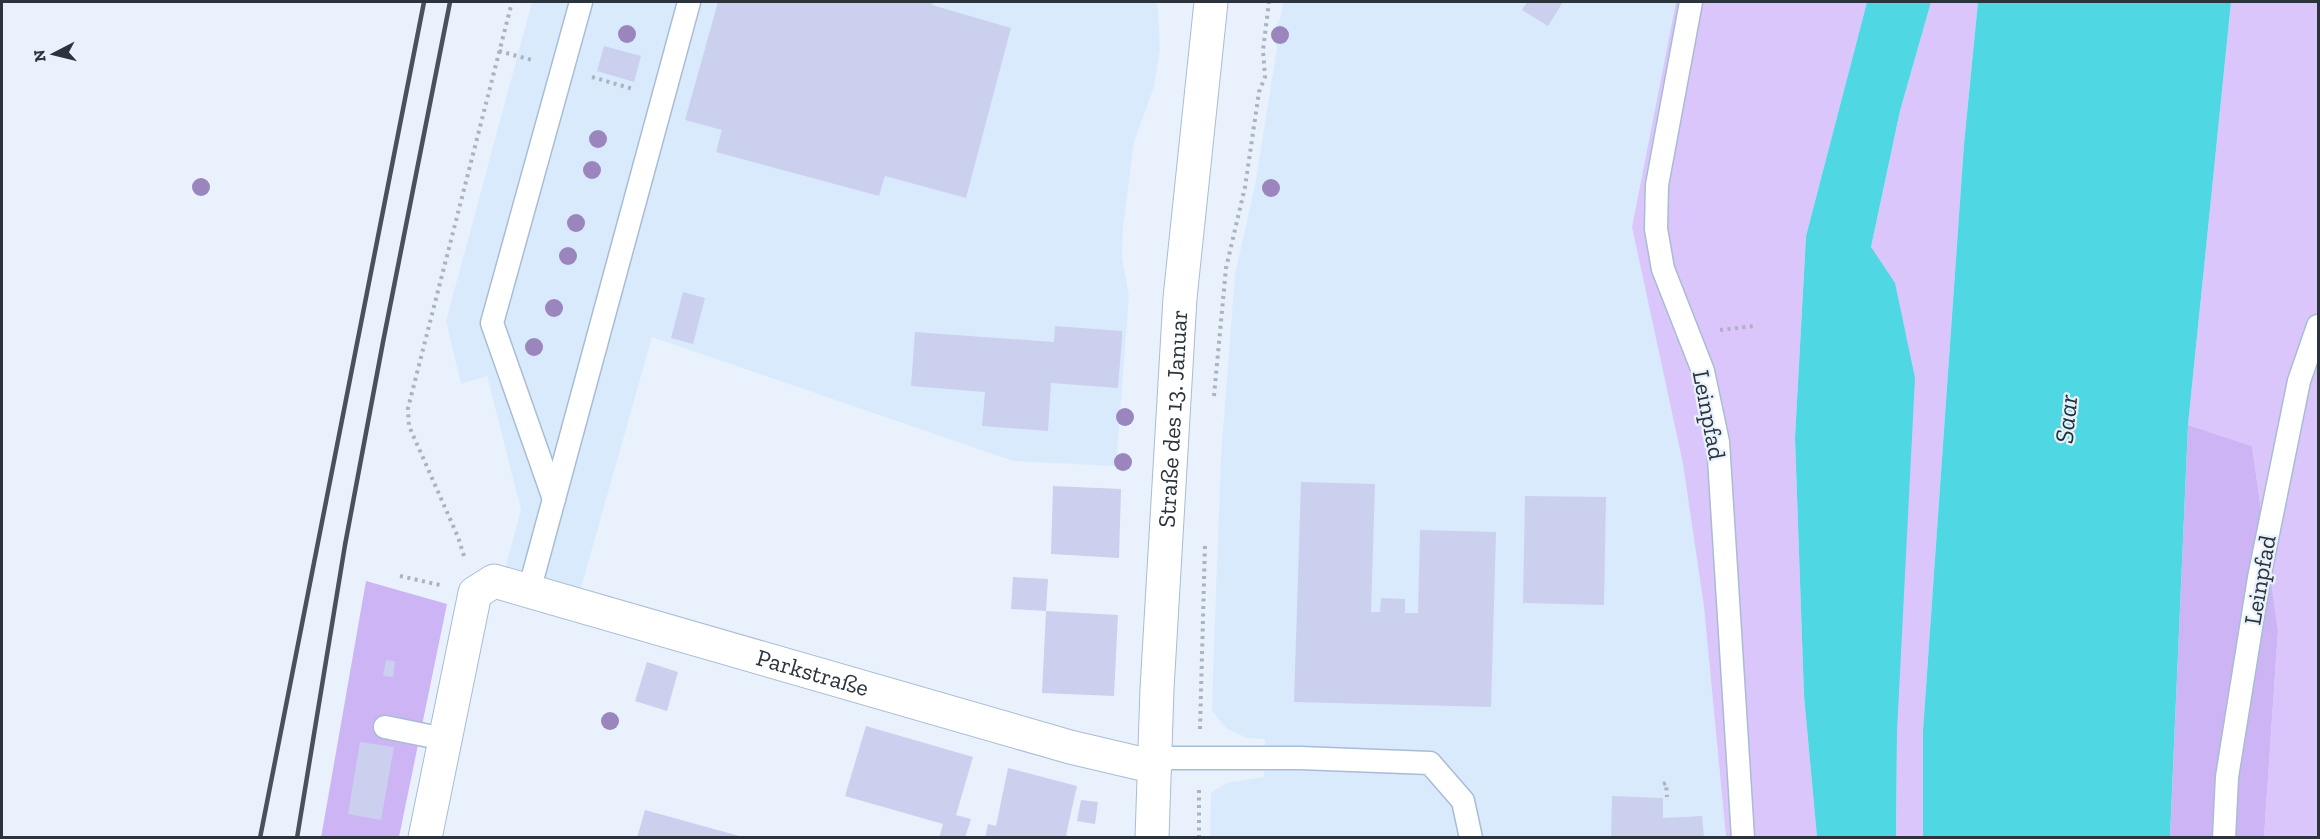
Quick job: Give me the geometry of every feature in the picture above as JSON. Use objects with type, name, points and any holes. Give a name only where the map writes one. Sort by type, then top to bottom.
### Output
[{"type":"street","name":"Straße des 13. Januar","points":[[1152,837],[1180,297],[1211,2]]},
{"type":"street","name":"Parkstraße","points":[[475,593],[494,582],[1070,747],[1155,762]]},
{"type":"street","points":[[425,837],[475,593]]},
{"type":"lane","points":[[554,499],[492,323],[581,2]]},
{"type":"lane","points":[[529,591],[690,2]]},
{"type":"lane","name":"Leinpfad","points":[[1691,2],[1657,185],[1656,229],[1663,269],[1703,370],[1718,442],[1743,837]]},
{"type":"lane","name":"Leinpfad","points":[[2224,837],[2227,777],[2259,578],[2299,381],[2319,326]]},
{"type":"lane","points":[[385,727],[444,739]]},
{"type":"lane","points":[[1155,762],[1199,758],[1300,758],[1430,763],[1463,801],[1471,837]]},
{"type":"path","points":[[475,593],[458,537],[409,426],[408,408],[512,2]]},
{"type":"path","points":[[1213,405],[1226,268],[1245,187],[1260,92],[1265,77],[1263,51],[1269,2]]},
{"type":"path","points":[[1735,329],[1754,326]]},
{"type":"path","points":[[1199,837],[1205,542]]},
{"type":"path","points":[[1663,784],[1666,783],[1667,797]]},
{"type":"shaded area","points":[[532,2],[1156,2],[1160,49],[1154,87],[1134,142],[1123,228],[1122,256],[1129,296],[1116,466],[1013,461],[652,337],[581,588],[506,566],[521,509],[487,376],[461,384],[446,321]]},
{"type":"shaded area","points":[[1283,2],[1676,2],[1632,227],[1683,464],[1704,607],[1726,837],[1210,838],[1211,793],[1226,783],[1264,777],[1265,739],[1247,738],[1227,729],[1212,711],[1221,455],[1235,274],[1255,185],[1277,48],[1272,34],[1280,19]]},
{"type":"shaded area","points":[[1676,2],[1867,2],[1806,236],[1795,438],[1804,696],[1817,837],[1726,837],[1704,607],[1683,464],[1632,227]]},
{"type":"shaded area","points":[[1931,2],[1978,2],[1964,144],[1923,730],[1923,837],[1896,837],[1897,731],[1871,247],[1900,111]]},
{"type":"shaded area","points":[[2231,2],[2318,2],[2318,837],[2264,837],[2278,630],[2252,446],[2188,425]]},
{"type":"shaded area","points":[[2188,425],[2252,446],[2278,630],[2264,837],[2170,838]]},
{"type":"shaded area","points":[[366,581],[447,604],[399,837],[321,838]]},
{"type":"water","points":[[1867,2],[1931,2],[1900,111],[1871,247],[1895,283],[1915,378],[1897,731],[1896,837],[1817,837],[1804,696],[1795,438],[1806,236]]},
{"type":"water","name":"Saar","points":[[1978,2],[2231,2],[2188,425],[2170,837],[1923,837],[1923,730],[1964,144]]},
{"type":"building","points":[[718,2],[933,2],[932,5],[1011,28],[966,198],[885,176],[879,196],[716,152],[722,130],[685,120]]},
{"type":"building","points":[[1527,2],[1563,2],[1548,26],[1522,10]]},
{"type":"building","points":[[604,46],[641,56],[634,82],[597,71]]},
{"type":"building","points":[[683,292],[705,298],[693,344],[671,338]]},
{"type":"building","points":[[1055,326],[1122,331],[1122,338],[1118,388],[1051,383],[1048,431],[982,426],[985,392],[911,386],[915,332],[1054,342]]},
{"type":"building","points":[[1301,482],[1375,484],[1371,612],[1380,612],[1381,598],[1405,599],[1405,613],[1418,613],[1420,530],[1496,532],[1491,707],[1294,702]]},
{"type":"building","points":[[1053,486],[1121,489],[1119,558],[1051,554]]},
{"type":"building","points":[[1525,496],[1606,497],[1604,605],[1523,603]]},
{"type":"building","points":[[1013,577],[1048,579],[1046,611],[1011,609]]},
{"type":"building","points":[[1046,611],[1118,615],[1114,696],[1042,693]]},
{"type":"building","points":[[386,660],[395,661],[393,677],[383,676]]},
{"type":"building","points":[[647,662],[678,672],[667,711],[635,701]]},
{"type":"building","points":[[866,726],[973,757],[956,815],[971,819],[965,838],[939,838],[943,824],[845,796]]},
{"type":"building","points":[[360,742],[394,747],[381,820],[348,814]]},
{"type":"building","points":[[1008,768],[1077,786],[1066,835],[1073,838],[985,838],[988,824],[996,826]]},
{"type":"building","points":[[1612,796],[1663,798],[1663,818],[1702,816],[1704,838],[1611,838]]},
{"type":"building","points":[[1081,800],[1098,802],[1095,824],[1077,821]]},
{"type":"building","points":[[645,810],[743,837],[743,838],[637,838]]},
{"type":"railway","points":[[260,838],[424,2]]},
{"type":"railway","points":[[297,838],[345,545],[450,2]]}]
